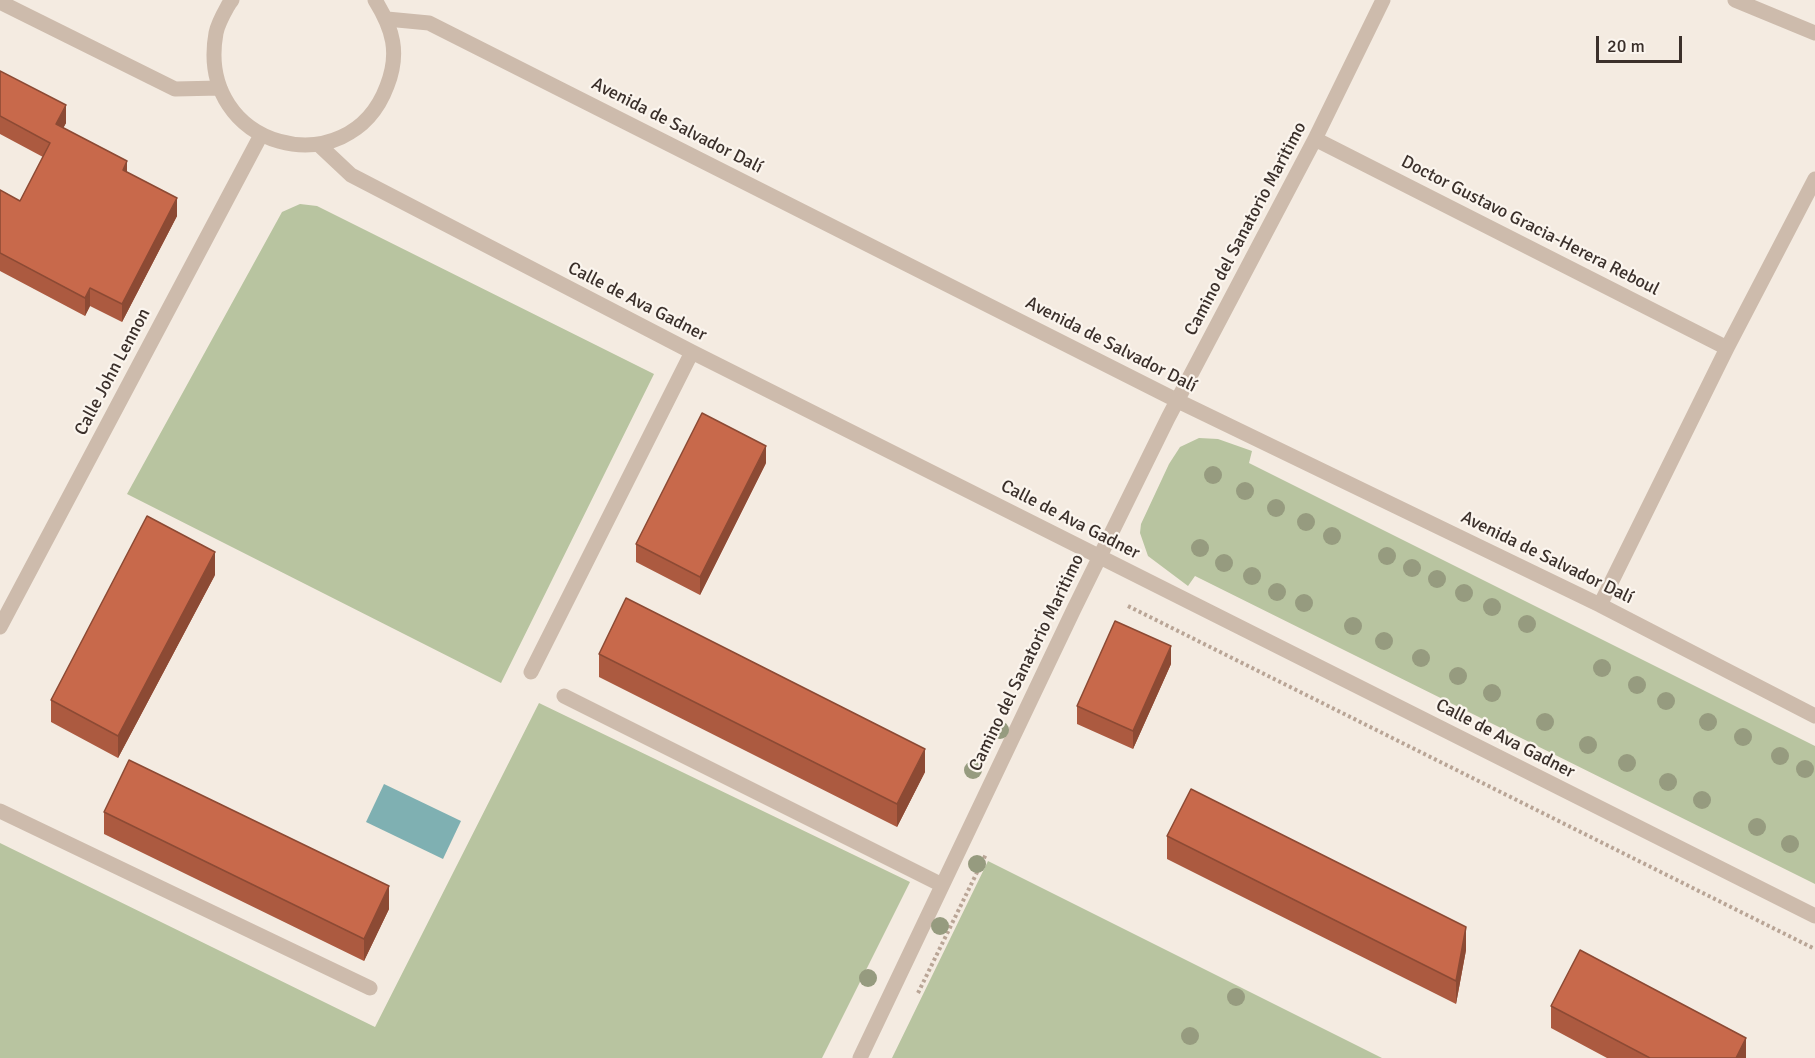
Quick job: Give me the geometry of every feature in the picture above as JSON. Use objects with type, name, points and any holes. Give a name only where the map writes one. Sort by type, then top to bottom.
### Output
[{"type":"street","points":[[232,0],[216,30],[213,60],[220,88],[230,107],[244,123],[261,135],[289,144],[318,144],[344,136],[366,120],[383,98],[392,73],[394,45],[387,19],[375,0]]},
{"type":"street","name":"Camino del Sanatorio Maritimo","points":[[860,1058],[1100,556],[1315,139],[1383,0]]},
{"type":"street","points":[[1735,0],[1815,33]]},
{"type":"street","points":[[0,2],[175,89],[220,88]]},
{"type":"street","name":"Avenida de Salvador Dalí","points":[[387,19],[429,23],[1178,401],[1600,605],[1815,716]]},
{"type":"street","name":"Calle John Lennon","points":[[0,627],[261,135]]},
{"type":"street","name":"Doctor Gustavo Gracia-Herera Reboul","points":[[1315,139],[1727,348]]},
{"type":"street","name":"Calle de Ava Gadner","points":[[318,144],[351,175],[692,352],[1815,916]]},
{"type":"street","points":[[1600,605],[1727,348],[1815,179]]},
{"type":"street","points":[[531,672],[692,352]]},
{"type":"street","points":[[564,696],[942,885]]},
{"type":"street","points":[[0,811],[370,988]]},
{"type":"path","points":[[1128,606],[1815,949]]},
{"type":"path","points":[[918,994],[986,854]]},
{"type":"green space","points":[[300,204],[317,206],[654,374],[501,683],[127,494],[282,212]]},
{"type":"green space","points":[[1199,438],[1218,439],[1252,451],[1249,463],[1815,746],[1815,884],[1195,576],[1188,586],[1148,556],[1140,533],[1141,524],[1169,464],[1180,447]]},
{"type":"green space","points":[[539,703],[910,882],[822,1058],[0,1058],[0,843],[375,1027]]},
{"type":"green space","points":[[988,861],[1382,1058],[892,1058]]},
{"type":"water","points":[[384,784],[461,821],[443,859],[366,822]]},
{"type":"building","points":[[0,71],[66,105],[56,124],[127,161],[123,170],[177,198],[122,304],[90,288],[85,298],[0,253],[0,190],[20,201],[50,143],[0,116]]},
{"type":"building","points":[[702,413],[766,446],[700,577],[636,544]]},
{"type":"building","points":[[147,516],[215,552],[118,736],[51,700]]},
{"type":"building","points":[[626,598],[925,749],[897,804],[599,654]]},
{"type":"building","points":[[1115,621],[1171,646],[1133,731],[1077,706]]},
{"type":"building","points":[[129,760],[389,886],[364,939],[104,812]]},
{"type":"building","points":[[1191,789],[1466,927],[1456,981],[1167,836]]},
{"type":"building","points":[[1580,950],[1746,1038],[1736,1058],[1650,1058],[1551,1006]]}]
